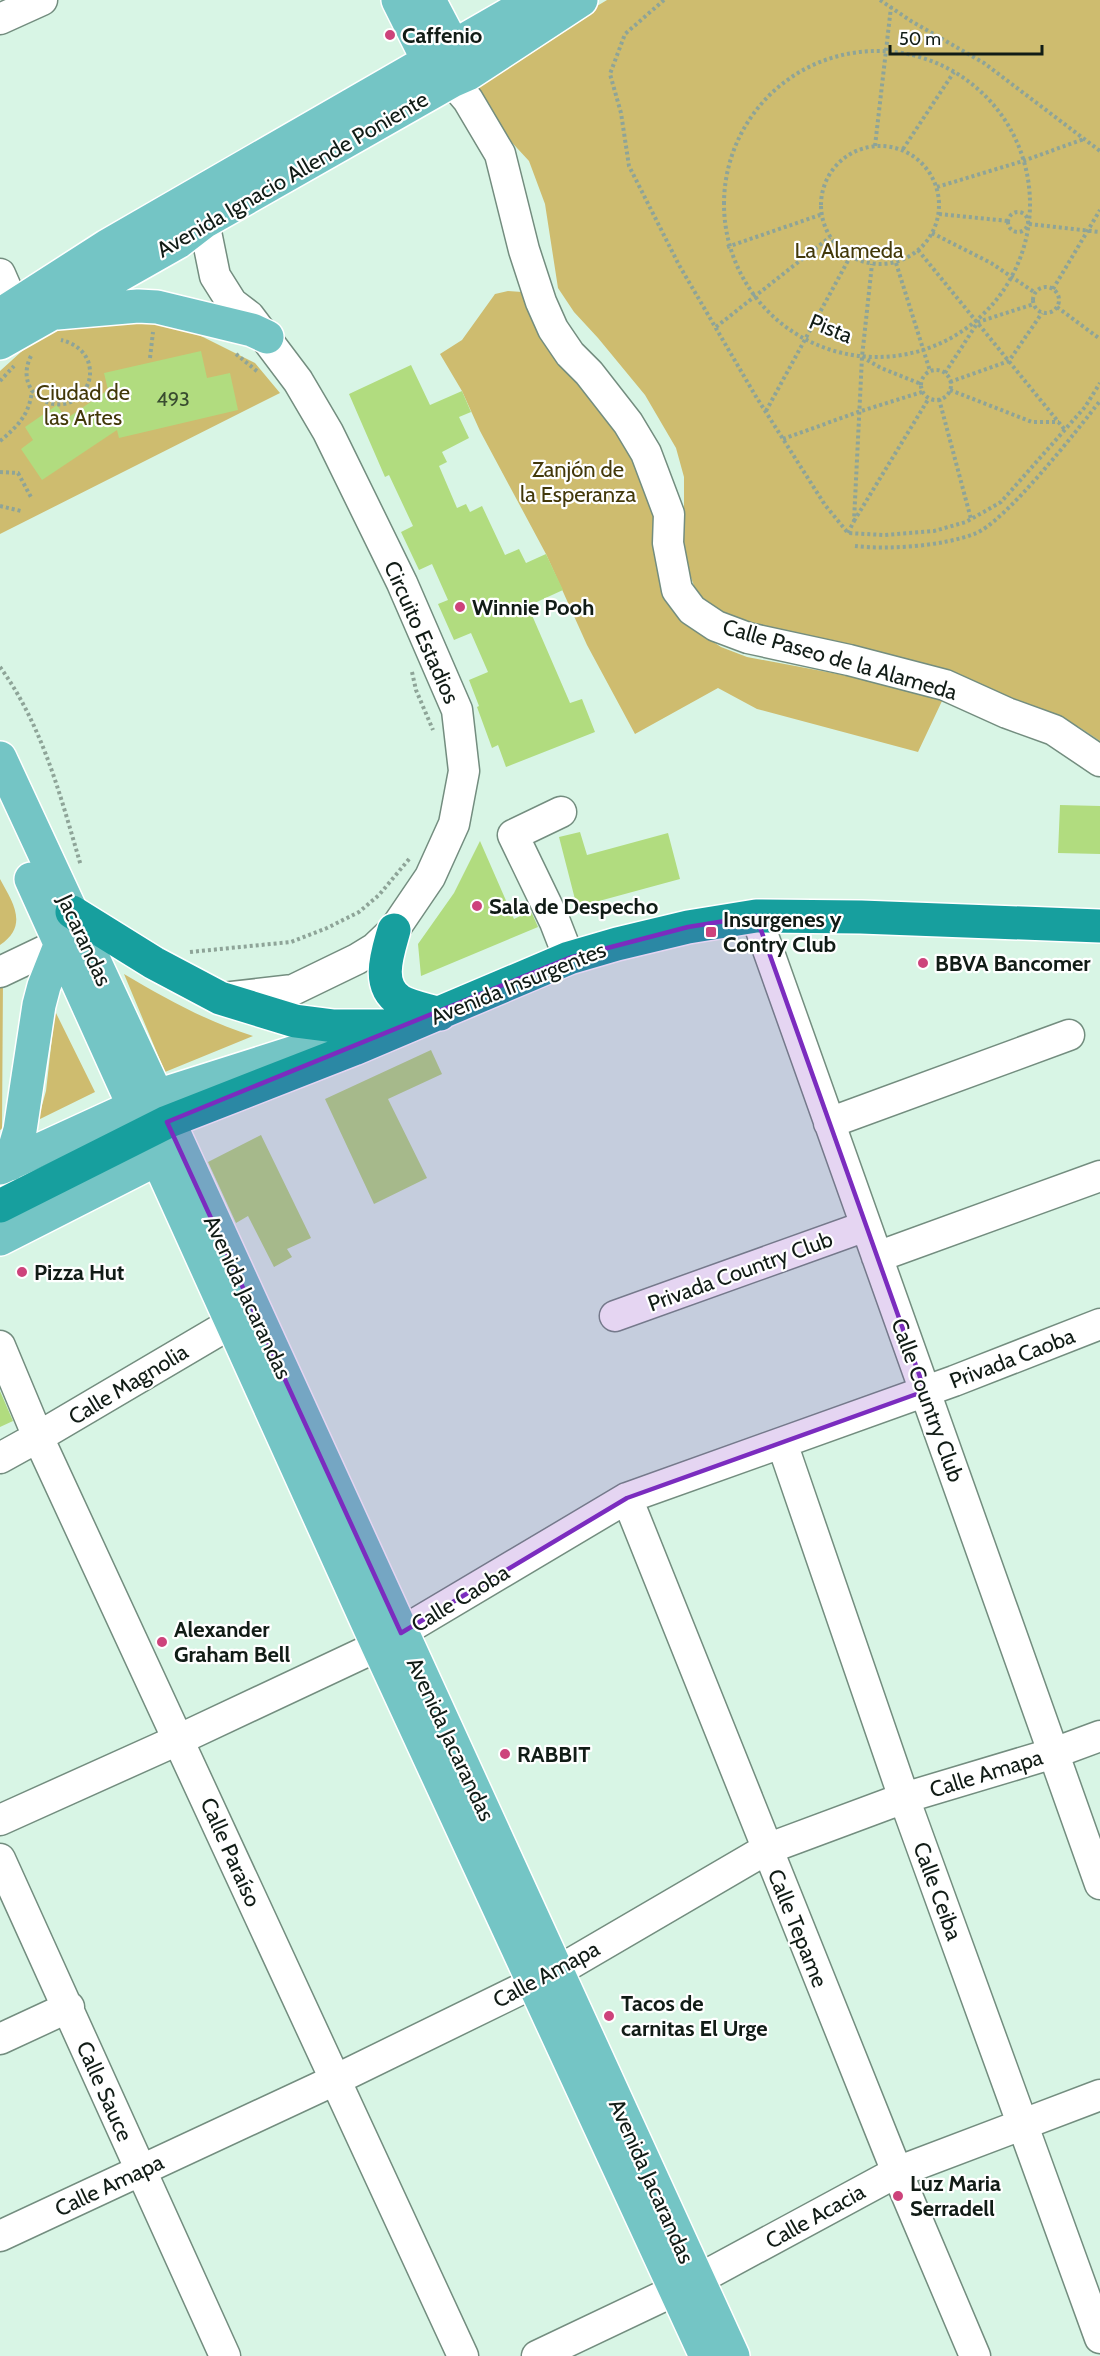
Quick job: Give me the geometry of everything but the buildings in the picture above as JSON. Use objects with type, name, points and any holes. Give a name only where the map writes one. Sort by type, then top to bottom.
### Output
[{"type":"highway","points":[[72,912],[154,963],[220,998],[286,1019],[334,1026],[396,1026],[440,1014]]},
{"type":"highway","name":"Avenida Insurgentes","points":[[0,1206],[157,1127],[440,1014],[569,958],[688,927],[756,916],[861,917],[1100,926]]},
{"type":"highway","points":[[394,930],[385,968],[388,988],[399,1000],[440,1014]]},
{"type":"main road","points":[[398,0],[451,66]]},
{"type":"main road","name":"Avenida Ignacio Allende Poniente","points":[[15,352],[57,330],[204,222],[451,66],[487,26],[534,0]]},
{"type":"main road","name":"Avenida Ignacio Allende Poniente","points":[[7,311],[107,246],[581,0]]},
{"type":"main road","points":[[434,7],[451,66]]},
{"type":"main road","points":[[434,7],[463,23],[487,26]]},
{"type":"main road","points":[[57,330],[138,306],[158,307],[252,330],[267,337]]},
{"type":"main road","name":"Jacarandas","points":[[0,758],[72,912],[157,1127]]},
{"type":"main road","name":"Jacarandas","points":[[0,812],[61,943],[157,1127]]},
{"type":"main road","points":[[5,1166],[20,1130],[39,1005],[61,943]]},
{"type":"main road","points":[[5,1166],[157,1127]]},
{"type":"main road","points":[[0,1239],[157,1127]]},
{"type":"main road","name":"Avenida Jacarandas","points":[[157,1127],[686,2286],[706,2356]]},
{"type":"main road","name":"Avenida Jacarandas","points":[[686,2286],[733,2356]]},
{"type":"street","points":[[0,19],[42,0]]},
{"type":"street","name":"Calle Paseo de la Alameda","points":[[451,66],[500,154],[524,250],[541,302],[553,329],[570,354],[589,373],[628,423],[645,453],[669,514],[668,543],[677,590],[692,610],[716,626],[748,638],[849,660],[945,685],[1007,713],[1054,730],[1100,761]]},
{"type":"street","name":"Circuito Estadios","points":[[204,222],[215,276],[231,303],[249,316],[298,381],[328,432],[402,583],[457,710],[464,771],[454,824],[430,877],[394,930],[375,948],[293,990],[220,998]]},
{"type":"street","points":[[0,274],[7,311]]},
{"type":"street","points":[[561,812],[513,835],[555,922],[569,958]]},
{"type":"street","name":"Calle Country Club","points":[[756,916],[1100,1884]]},
{"type":"street","points":[[0,972],[61,943]]},
{"type":"street","points":[[830,1123],[1069,1035]]},
{"type":"street","points":[[877,1257],[1100,1176]]},
{"type":"street","name":"Privada Country Club","points":[[615,1316],[866,1226]]},
{"type":"street","name":"Calle Magnolia","points":[[0,1458],[243,1316]]},
{"type":"street","name":"Privada Caoba","points":[[924,1391],[1100,1323]]},
{"type":"street","name":"Calle Paraíso","points":[[0,1346],[38,1437],[180,1739],[464,2356]]},
{"type":"street","name":"Calle Caoba","points":[[0,1820],[180,1739],[390,1639],[627,1498],[924,1391]]},
{"type":"street","name":"Calle Ceiba","points":[[782,1443],[904,1798],[1100,2338]]},
{"type":"street","name":"Calle Tepame","points":[[627,1498],[897,2172],[975,2356]]},
{"type":"street","name":"Calle Amapa","points":[[0,2236],[335,2080],[546,1977],[767,1849],[904,1798],[1054,1753],[1100,1736]]},
{"type":"street","name":"Calle Sauce","points":[[0,1858],[225,2356]]},
{"type":"street","points":[[0,2039],[69,2007]]},
{"type":"street","name":"Calle Acacia","points":[[537,2356],[686,2286],[897,2172],[1100,2095]]},
{"type":"path","points":[[664,0],[625,34],[610,74],[621,113],[629,166],[679,265],[766,411],[825,505],[848,532],[884,535],[934,531],[971,519],[1001,502],[1085,406],[1100,383]]},
{"type":"path","points":[[880,0],[984,63],[1100,151]]},
{"type":"path","points":[[875,146],[891,7]]},
{"type":"path","name":"Pista","points":[[898,50],[954,72],[985,90],[1011,128],[1023,161],[1031,206],[1027,239],[1014,279],[978,322],[923,350],[861,357],[805,338],[781,322],[753,298],[732,262],[727,248],[721,212],[734,154],[759,109],[797,70],[838,55],[898,50]]},
{"type":"path","points":[[903,149],[954,72]]},
{"type":"path","points":[[937,187],[1085,139]]},
{"type":"path","points":[[875,146],[903,149],[915,156],[929,170],[937,187],[940,209],[932,233],[918,250],[908,258],[896,263],[872,264],[850,257],[838,248],[830,237],[820,215],[821,195],[827,177],[838,162],[856,151],[875,146]]},
{"type":"path","points":[[1053,289],[1100,210]]},
{"type":"path","points":[[1021,212],[1027,216],[1029,224],[1026,230],[1019,233],[1012,231],[1008,221],[1014,213],[1021,212]]},
{"type":"path","points":[[939,214],[1008,221]]},
{"type":"path","points":[[727,248],[820,215]]},
{"type":"path","points":[[1029,224],[1100,232]]},
{"type":"path","points":[[932,233],[991,264],[1034,292]]},
{"type":"path","points":[[716,327],[830,237]]},
{"type":"path","points":[[918,250],[1065,430]]},
{"type":"path","points":[[766,411],[850,257]]},
{"type":"path","points":[[896,263],[930,372]]},
{"type":"path","points":[[854,521],[861,357],[872,264]]},
{"type":"path","points":[[1050,286],[1057,291],[1060,299],[1057,307],[1051,313],[1042,313],[1035,308],[1034,292],[1041,287],[1050,286]]},
{"type":"path","points":[[945,373],[978,322],[1034,304]]},
{"type":"path","points":[[1057,307],[1100,339]]},
{"type":"path","points":[[950,381],[1009,361],[1042,313]]},
{"type":"path","points":[[0,381],[15,352],[33,352],[27,364],[27,379],[32,392],[42,401],[56,405],[70,403],[82,395],[89,383],[90,369],[86,355],[57,330]]},
{"type":"path","points":[[228,351],[238,355],[262,375]]},
{"type":"path","points":[[861,357],[881,368],[921,384]]},
{"type":"path","points":[[938,370],[945,373],[950,381],[950,390],[945,397],[929,398],[922,392],[921,384],[930,372],[938,370]]},
{"type":"path","points":[[950,390],[1032,422],[1059,422]]},
{"type":"path","points":[[0,441],[21,421],[30,407],[32,392]]},
{"type":"path","points":[[783,439],[922,392]]},
{"type":"path","points":[[848,532],[929,398]]},
{"type":"path","points":[[939,399],[971,519]]},
{"type":"path","points":[[855,546],[871,548],[921,545],[975,534],[1000,515],[1039,474],[1100,401]]},
{"type":"path","points":[[0,472],[18,473],[32,499]]},
{"type":"path","points":[[0,506],[21,511]]},
{"type":"path","points":[[410,663],[416,690],[436,739]]},
{"type":"path","points":[[0,668],[14,686],[37,730],[84,874]]},
{"type":"path","points":[[181,949],[190,952],[291,942],[327,928],[359,912],[386,889],[413,855]]},
{"type":"highlighted area","points":[[756,916],[925,1391],[627,1498],[401,1633],[167,1122],[569,958],[688,927]]},
{"type":"green space","name":"La Alameda","points":[[607,0],[1100,0],[1100,741],[1079,727],[907,659],[716,615],[697,594],[689,572],[684,542],[684,477],[676,448],[645,395],[574,312],[558,288],[545,204],[529,161],[493,122],[472,81]]},
{"type":"green space","name":"Zanjón de la Esperanza","points":[[508,291],[522,292],[633,450],[651,498],[676,610],[698,632],[721,647],[747,657],[902,686],[942,701],[918,752],[757,709],[718,688],[635,734],[587,645],[546,554],[480,431],[462,391],[440,354],[462,340],[495,294]]},
{"type":"green space","name":"Ciudad de las Artes","points":[[130,318],[187,329],[255,363],[280,393],[0,534],[0,371],[32,342],[62,328]]},
{"type":"green space","points":[[0,879],[13,905],[16,922],[14,930],[0,945]]},
{"type":"green space","points":[[124,974],[187,1009],[253,1036],[165,1072]]},
{"type":"green space","points":[[3,980],[2,1129],[0,1130],[0,981]]},
{"type":"green space","points":[[55,1011],[95,1092],[38,1120],[46,1091]]},
{"type":"place","name":"Caffenio","points":[[390,35]]},
{"type":"place","name":"Winnie Pooh","points":[[460,607]]},
{"type":"place","name":"Sala de Despecho","points":[[477,906]]},
{"type":"place","name":"Insurgenes y Contry Club","points":[[711,932]]},
{"type":"place","name":"BBVA Bancomer","points":[[923,963]]},
{"type":"place","name":"Pizza Hut","points":[[22,1272]]},
{"type":"place","name":"Alexander Graham Bell","points":[[162,1642]]},
{"type":"place","name":"RABBIT","points":[[505,1754]]},
{"type":"place","name":"Tacos de carnitas El Urge","points":[[609,2016]]},
{"type":"place","name":"Luz Maria Serradell","points":[[898,2196]]}]
